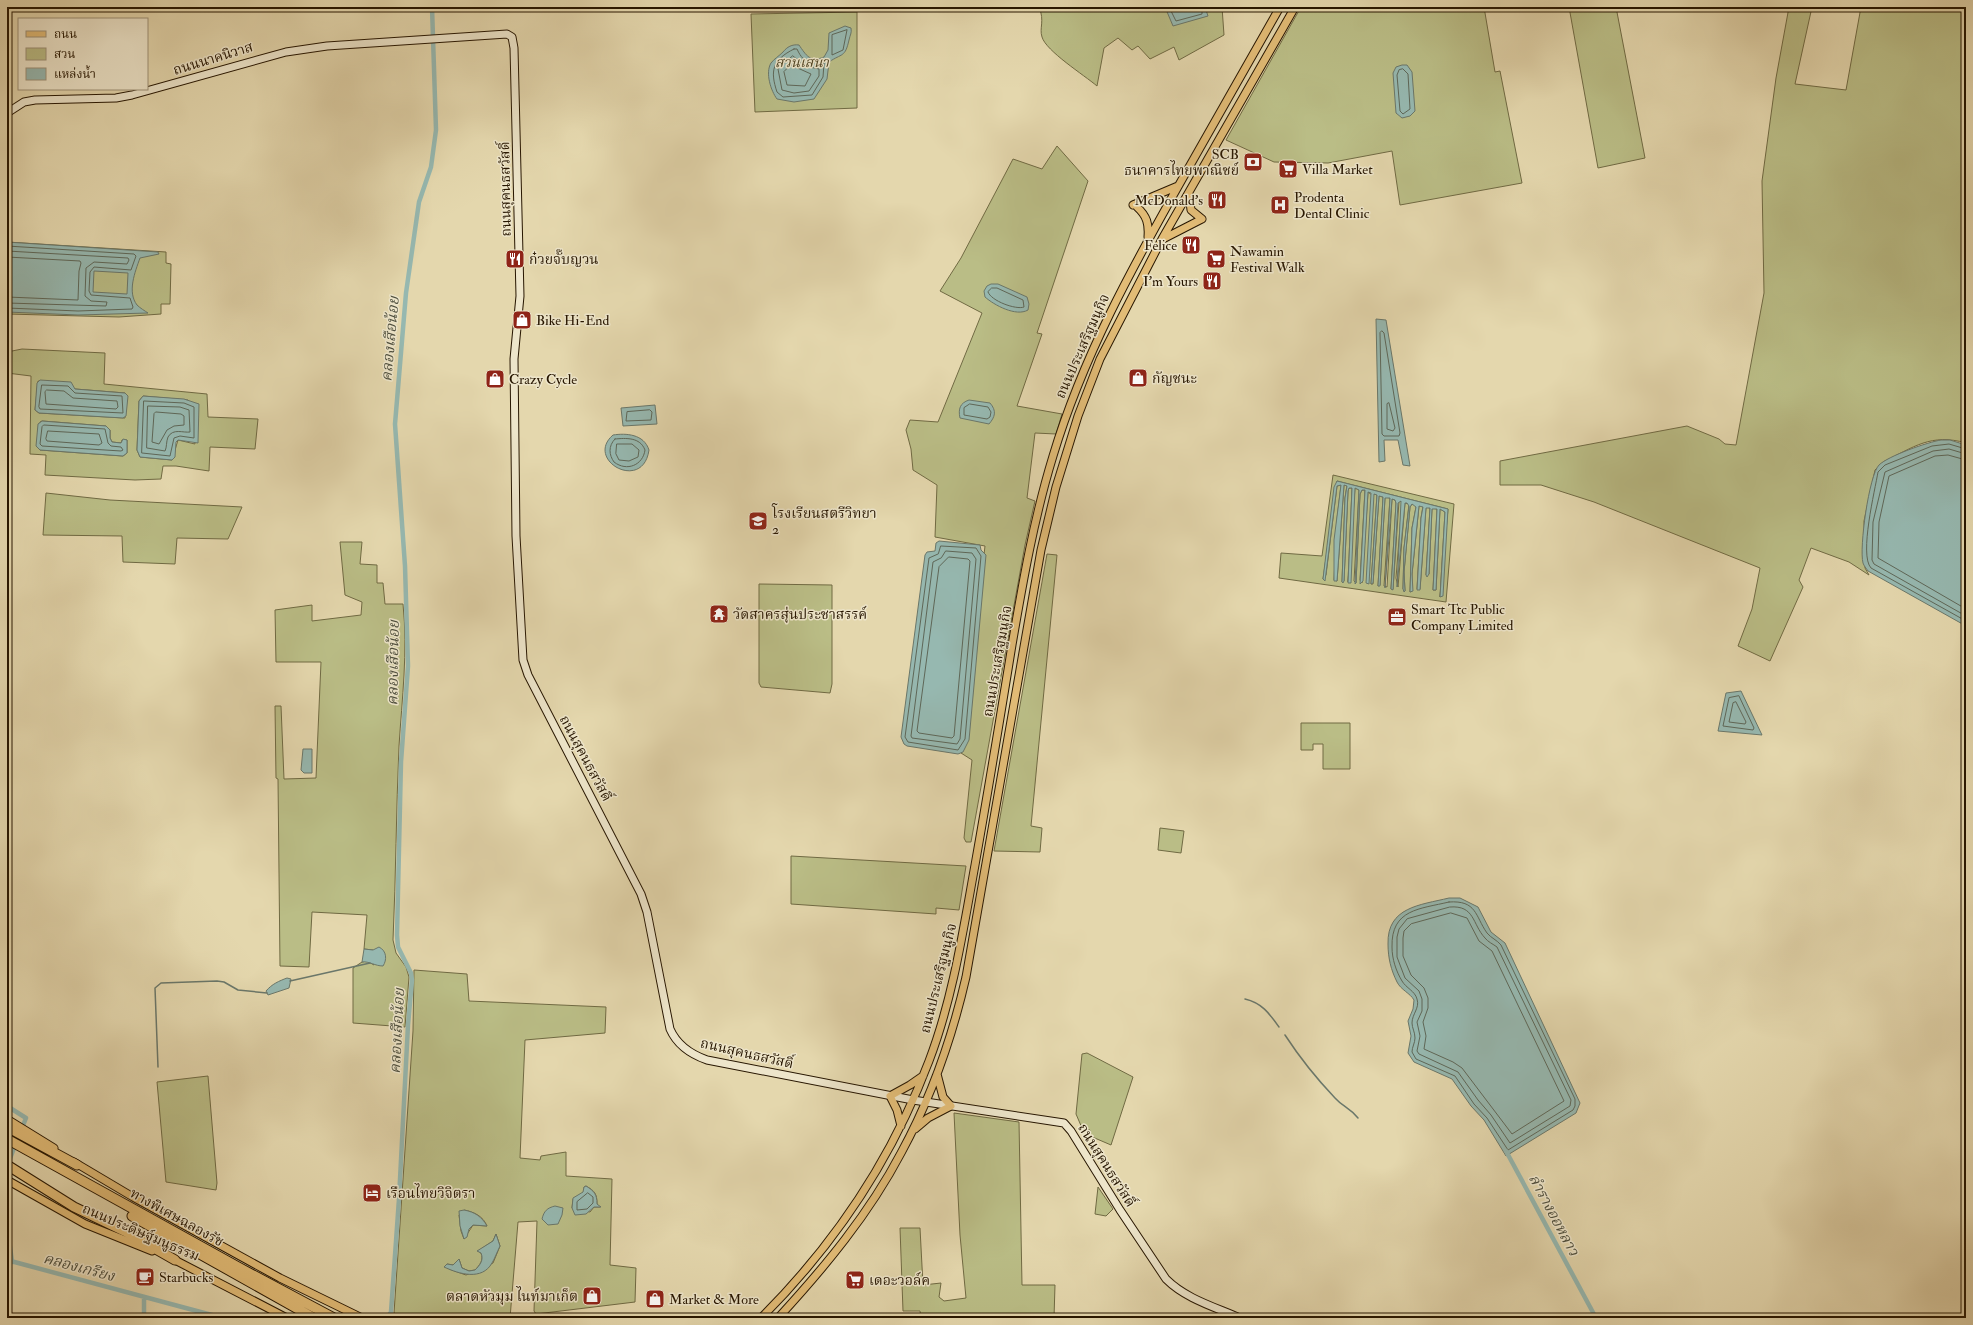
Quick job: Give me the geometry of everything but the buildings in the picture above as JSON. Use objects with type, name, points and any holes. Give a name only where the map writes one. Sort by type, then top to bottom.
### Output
[{"type":"highway","points":[[7,1127],[18,1130],[77,1164]]},
{"type":"highway","name":"ทางพิเศษฉลองรัช","points":[[7,1139],[240,1268],[334,1318]]},
{"type":"highway","name":"ทางพิเศษฉลองรัช","points":[[7,1144],[314,1318]]},
{"type":"highway","points":[[8,1166],[74,1207],[126,1232],[175,1260]]},
{"type":"main road","name":"ถนนประเสริฐมนูกิจ","points":[[761,1318],[790,1288],[824,1248],[865,1190],[890,1149],[923,1076],[934,1048],[951,990],[962,938],[1023,582],[1039,504],[1060,434],[1080,380],[1113,305],[1162,214],[1280,7]]},
{"type":"main road","name":"ถนนประเสริฐมนูกิจ","points":[[778,1318],[833,1255],[875,1196],[901,1154],[937,1074],[946,1051],[960,1003],[969,962],[1037,576],[1056,487],[1078,416],[1100,359],[1162,239],[1295,7]]},
{"type":"main road","name":"ถนนสุคนธสวัสดิ์","points":[[286,52],[327,46],[507,34],[513,39],[520,296],[514,359],[516,536],[523,660],[528,675],[641,894],[647,912],[670,1029],[678,1044],[692,1054],[707,1060],[890,1096],[1064,1123],[1071,1131],[1120,1210],[1166,1279],[1174,1287],[1187,1294],[1240,1318]]},
{"type":"main road","name":"ถนนนาคนิวาส","points":[[7,113],[24,102],[35,100],[116,98],[132,96],[286,52]]},
{"type":"main road","points":[[1148,239],[1147,220],[1143,212],[1135,206],[1178,186]]},
{"type":"main road","points":[[1162,239],[1202,219],[1191,210],[1189,194]]},
{"type":"main road","points":[[1162,214],[1175,216]]},
{"type":"main road","points":[[934,1048],[946,1051]]},
{"type":"main road","points":[[912,1131],[928,1118],[951,1106],[943,1096],[937,1074]]},
{"type":"main road","points":[[901,1127],[897,1110],[890,1096],[910,1086],[923,1076]]},
{"type":"main road","points":[[7,1119],[18,1130]]},
{"type":"main road","points":[[890,1149],[901,1154]]},
{"type":"main road","name":"ถนนประดิษฐ์มนูธรรม","points":[[77,1164],[280,1278],[362,1318]]},
{"type":"main road","name":"ถนนประดิษฐ์มนูธรรม","points":[[7,1180],[46,1203],[97,1229],[175,1260],[287,1318]]},
{"type":"green space","points":[[1039,7],[1222,7],[1224,35],[1179,60],[1174,47],[1150,59],[1138,46],[1132,50],[1118,38],[1104,48],[1097,86],[1066,63],[1045,43],[1041,34],[1042,16]]},
{"type":"green space","points":[[1301,7],[1484,7],[1495,72],[1500,71],[1522,183],[1400,205],[1392,151],[1328,163],[1274,162],[1226,140]]},
{"type":"green space","points":[[1569,7],[1616,7],[1645,158],[1598,168]]},
{"type":"green space","points":[[1789,7],[1812,7],[1795,84],[1846,90],[1861,7],[1966,7],[1966,443],[1954,440],[1943,440],[1923,443],[1883,462],[1875,470],[1864,521],[1865,568],[1869,575],[1849,562],[1811,548],[1799,580],[1803,587],[1770,661],[1738,646],[1752,609],[1760,568],[1594,502],[1541,485],[1500,485],[1500,461],[1687,426],[1719,439],[1725,444],[1736,445],[1764,293],[1762,181],[1776,78]]},
{"type":"green space","name":"สวนเสนา","points":[[857,12],[857,108],[755,112],[751,14]]},
{"type":"green space","points":[[1057,146],[1088,181],[1037,333],[1042,334],[1017,406],[1062,414],[1056,434],[1035,433],[1027,498],[1035,501],[1025,545],[971,842],[966,842],[964,838],[972,760],[961,753],[985,546],[935,537],[937,485],[913,470],[911,449],[906,430],[910,420],[938,422],[982,313],[940,291],[961,258],[1013,159],[1042,169]]},
{"type":"green space","points":[[7,242],[166,252],[166,263],[171,264],[170,304],[161,304],[161,314],[119,317],[7,314]]},
{"type":"green space","points":[[22,349],[105,353],[104,384],[207,394],[208,417],[258,419],[255,449],[210,447],[209,471],[176,466],[163,466],[161,479],[135,480],[45,475],[46,455],[30,454],[31,376],[7,373],[7,352]],"holes":[[[38,381],[75,389],[125,393],[125,418],[39,413],[35,410]],[[143,396],[188,400],[195,444],[178,440],[172,460],[140,457],[137,450],[139,401]],[[40,422],[106,426],[110,430],[110,438],[112,442],[121,443],[122,440],[127,440],[127,453],[123,456],[40,450]]]},
{"type":"green space","points":[[1333,475],[1454,504],[1446,602],[1279,578],[1281,553],[1322,556]],"holes":[[[1337,481],[1448,509],[1440,597],[1445,512],[1440,509],[1436,590],[1433,590],[1437,509],[1432,508],[1429,574],[1426,575],[1430,508],[1426,507],[1420,589],[1417,589],[1423,506],[1419,506],[1412,574],[1412,591],[1410,592],[1412,528],[1416,505],[1412,504],[1410,507],[1404,572],[1405,591],[1403,589],[1404,548],[1409,504],[1405,503],[1398,587],[1396,578],[1402,502],[1399,501],[1393,589],[1391,589],[1396,503],[1395,500],[1392,499],[1387,587],[1384,586],[1390,498],[1385,497],[1380,585],[1378,586],[1383,497],[1379,496],[1373,584],[1371,584],[1377,495],[1374,494],[1373,496],[1368,492],[1362,583],[1360,580],[1365,490],[1362,490],[1360,494],[1356,583],[1354,581],[1359,490],[1355,488],[1348,582],[1352,488],[1349,488],[1344,581],[1342,582],[1345,498],[1347,485],[1344,485],[1337,581],[1334,580],[1337,519],[1341,485],[1337,486],[1326,575],[1323,579]]]},
{"type":"green space","points":[[46,493],[110,500],[242,507],[228,539],[177,538],[175,564],[123,562],[122,536],[43,535]]},
{"type":"green space","points":[[340,542],[362,542],[360,564],[377,565],[377,583],[383,583],[385,604],[403,604],[405,657],[399,746],[393,940],[396,953],[406,967],[409,977],[405,1027],[353,1023],[353,968],[362,962],[367,961],[374,965],[373,950],[364,949],[367,915],[312,912],[309,967],[280,966],[278,779],[276,778],[275,706],[281,706],[284,779],[316,778],[321,662],[276,662],[275,610],[312,605],[312,621],[361,615],[362,602],[345,595]]},
{"type":"green space","points":[[1047,554],[1057,555],[1031,826],[1042,828],[1040,852],[994,851]]},
{"type":"green space","points":[[759,584],[832,585],[832,684],[830,693],[761,687],[759,683]]},
{"type":"green space","points":[[1301,723],[1350,723],[1350,769],[1323,769],[1323,744],[1313,744],[1313,750],[1301,750]]},
{"type":"green space","points":[[1160,828],[1184,831],[1181,853],[1158,850]]},
{"type":"green space","points":[[791,856],[966,866],[959,910],[936,908],[936,914],[791,904]]},
{"type":"green space","points":[[414,970],[467,974],[469,1001],[606,1007],[605,1033],[525,1040],[520,1158],[540,1160],[541,1156],[566,1152],[566,1176],[612,1179],[610,1265],[636,1268],[635,1302],[536,1314],[534,1311],[537,1221],[518,1222],[510,1318],[404,1318],[394,1313],[413,1031]],"holes":[[[586,1186],[595,1193],[597,1204],[600,1207],[594,1207],[590,1212],[572,1208],[573,1199],[584,1192],[584,1187]],[[464,1210],[471,1212],[481,1217],[487,1226],[473,1225],[464,1239],[461,1231],[459,1215]],[[496,1234],[500,1246],[493,1263],[466,1275],[449,1269],[447,1264],[453,1265],[459,1259],[462,1268],[469,1271],[475,1270],[482,1260],[481,1253],[478,1251],[493,1241]]]},
{"type":"green space","points":[[1087,1053],[1133,1077],[1111,1145],[1090,1136],[1090,1130],[1082,1128],[1076,1114],[1082,1054]]},
{"type":"green space","points":[[208,1076],[217,1183],[216,1190],[166,1182],[157,1082]]},
{"type":"green space","points":[[954,1113],[1019,1122],[1022,1285],[1055,1285],[1054,1318],[921,1318],[920,1311],[903,1311],[900,1228],[920,1228],[923,1285],[941,1283],[939,1297],[944,1301],[966,1298],[960,1235]]},
{"type":"green space","points":[[1098,1187],[1113,1209],[1106,1216],[1095,1214]]},
{"type":"water","points":[[1165,7],[1205,7],[1208,16],[1173,26]]},
{"type":"water","points":[[845,26],[851,28],[851,34],[846,50],[829,62],[827,79],[814,99],[794,102],[777,99],[771,87],[769,77],[769,67],[771,63],[786,49],[794,45],[799,45],[809,57],[819,59],[824,57],[828,50],[829,33]]},
{"type":"water","points":[[1407,65],[1412,72],[1415,111],[1410,116],[1402,118],[1396,113],[1393,73],[1396,67]]},
{"type":"water","points":[[7,242],[158,252],[159,254],[140,258],[133,282],[132,288],[134,300],[137,305],[148,313],[78,315],[7,312]],"holes":[[[94,271],[128,273],[127,294],[93,292]]]},
{"type":"water","points":[[991,284],[998,284],[1027,297],[1029,304],[1028,310],[1023,312],[1011,311],[989,300],[985,297],[984,291],[987,286]]},
{"type":"water","points":[[1376,319],[1386,320],[1410,466],[1403,465],[1398,440],[1384,440],[1385,461],[1379,462]]},
{"type":"water","points":[[40,380],[71,382],[75,389],[125,393],[128,396],[126,416],[123,418],[39,413],[35,410],[37,383]]},
{"type":"water","points":[[143,396],[184,399],[199,404],[198,443],[178,440],[176,442],[175,457],[172,460],[140,457],[137,450],[139,401]]},
{"type":"water","points":[[969,400],[990,403],[994,409],[994,414],[993,419],[989,424],[960,418],[960,407]]},
{"type":"water","points":[[655,405],[657,424],[623,426],[621,408]]},
{"type":"water","points":[[42,421],[106,426],[110,430],[110,438],[112,442],[121,443],[123,439],[127,440],[127,453],[123,456],[40,450],[36,446],[38,424]]},
{"type":"water","points":[[623,434],[634,436],[643,441],[649,450],[645,463],[637,469],[627,471],[618,468],[610,462],[606,454],[606,445],[613,435]]},
{"type":"water","points":[[1950,440],[1966,445],[1966,626],[1868,571],[1863,563],[1862,543],[1868,496],[1875,471],[1884,461],[1927,443]]},
{"type":"water","points":[[1337,481],[1448,509],[1443,596],[1440,597],[1445,512],[1440,509],[1436,590],[1433,590],[1437,509],[1432,509],[1429,574],[1427,577],[1430,508],[1426,508],[1420,590],[1417,590],[1421,518],[1423,507],[1419,506],[1412,574],[1413,591],[1410,592],[1412,528],[1416,507],[1412,504],[1410,507],[1404,572],[1404,592],[1403,589],[1404,548],[1409,506],[1407,503],[1405,503],[1397,587],[1401,501],[1398,503],[1393,590],[1391,589],[1396,503],[1395,500],[1392,499],[1385,588],[1390,498],[1385,498],[1380,586],[1378,586],[1383,497],[1379,496],[1373,583],[1371,584],[1377,495],[1374,494],[1369,584],[1366,583],[1371,493],[1368,492],[1363,581],[1360,584],[1365,490],[1362,490],[1360,494],[1355,584],[1359,490],[1355,488],[1351,583],[1348,583],[1352,488],[1349,488],[1348,491],[1344,581],[1343,583],[1342,582],[1345,498],[1347,486],[1344,485],[1337,581],[1334,581],[1334,540],[1341,485],[1337,486],[1325,581],[1323,579],[1334,487]]},
{"type":"water","points":[[939,541],[980,545],[981,550],[986,555],[969,740],[963,752],[958,754],[907,746],[904,744],[901,737],[925,555],[927,552],[935,551],[936,543]]},
{"type":"water","points":[[1741,691],[1762,735],[1718,731],[1726,693]]},
{"type":"water","points":[[303,749],[312,749],[312,773],[304,773],[301,770]]},
{"type":"water","points":[[1449,898],[1460,898],[1478,907],[1491,932],[1505,943],[1580,1103],[1576,1113],[1506,1156],[1484,1120],[1471,1106],[1452,1079],[1414,1062],[1408,1053],[1411,1036],[1408,1021],[1413,1009],[1414,1000],[1399,985],[1393,973],[1390,964],[1388,944],[1389,932],[1393,922],[1399,915],[1407,910],[1427,903]]},
{"type":"water","points":[[379,947],[384,951],[386,956],[383,966],[362,962],[364,949],[373,950]]},
{"type":"water","points":[[287,978],[291,979],[289,988],[268,995],[266,991],[268,989]]},
{"type":"water","points":[[586,1186],[594,1193],[597,1204],[601,1207],[594,1207],[586,1214],[575,1215],[572,1208],[573,1198],[583,1192],[584,1187]]},
{"type":"water","points":[[555,1206],[563,1208],[562,1215],[558,1224],[548,1225],[542,1219],[543,1216],[546,1210]]},
{"type":"water","points":[[464,1210],[478,1215],[487,1226],[473,1225],[469,1229],[467,1237],[464,1239],[460,1226],[459,1211]]},
{"type":"water","points":[[496,1234],[500,1246],[488,1269],[476,1274],[463,1274],[444,1267],[447,1264],[453,1265],[459,1259],[462,1268],[469,1271],[475,1270],[482,1260],[481,1253],[477,1251],[493,1241]]},
{"type":"waterway","name":"คลองเสือน้อย","points":[[387,1318],[391,1312],[412,980],[411,973],[398,947],[397,935],[401,762],[408,666],[405,566],[395,424],[406,293],[419,202],[431,167],[436,130],[432,7]]},
{"type":"waterway","points":[[290,981],[370,963]]},
{"type":"waterway","points":[[158,1067],[155,988],[161,983],[217,981],[224,982],[238,990],[267,993]]},
{"type":"waterway","points":[[1245,999],[1261,1006],[1279,1027]]},
{"type":"waterway","points":[[1285,1035],[1302,1060],[1321,1083],[1338,1101],[1358,1118]]},
{"type":"waterway","points":[[7,1106],[26,1118],[7,1166]]},
{"type":"waterway","name":"ลำรางออหลาว","points":[[1506,1151],[1596,1318]]},
{"type":"waterway","points":[[7,1224],[12,1262]]},
{"type":"waterway","name":"คลองเกรียง","points":[[7,1260],[223,1318]]},
{"type":"waterway","points":[[144,1297],[144,1318]]},
{"type":"place","name":"SCB ธนาคารไทยพาณิชย์","points":[[1253,162]]},
{"type":"place","name":"Villa Market","points":[[1288,169]]},
{"type":"place","name":"McDonald's","points":[[1217,200]]},
{"type":"place","name":"Prodenta Dental Clinic","points":[[1280,205]]},
{"type":"place","name":"Felice","points":[[1191,245]]},
{"type":"place","name":"ก๋วยจั๊บญวน","points":[[515,259]]},
{"type":"place","name":"Nawamin Festival Walk","points":[[1216,259]]},
{"type":"place","name":"I'm Yours","points":[[1212,281]]},
{"type":"place","name":"Bike Hi-End","points":[[522,320]]},
{"type":"place","name":"กัญชนะ","points":[[1138,378]]},
{"type":"place","name":"Crazy Cycle","points":[[495,379]]},
{"type":"place","name":"โรงเรียนสตรีวิทยา 2","points":[[758,521]]},
{"type":"place","name":"วัดสาครสุ่นประชาสรรค์","points":[[719,614]]},
{"type":"place","name":"Smart Ttc Public Company Limited","points":[[1397,617]]},
{"type":"place","name":"เรือนไทยวิจิตรา","points":[[372,1193]]},
{"type":"place","name":"Starbucks","points":[[145,1277]]},
{"type":"place","name":"เดอะวอล์ค","points":[[855,1280]]},
{"type":"place","name":"ตลาดหัวมุม ไนท์มาเก็ต","points":[[592,1296]]},
{"type":"place","name":"Market & More","points":[[655,1299]]}]
